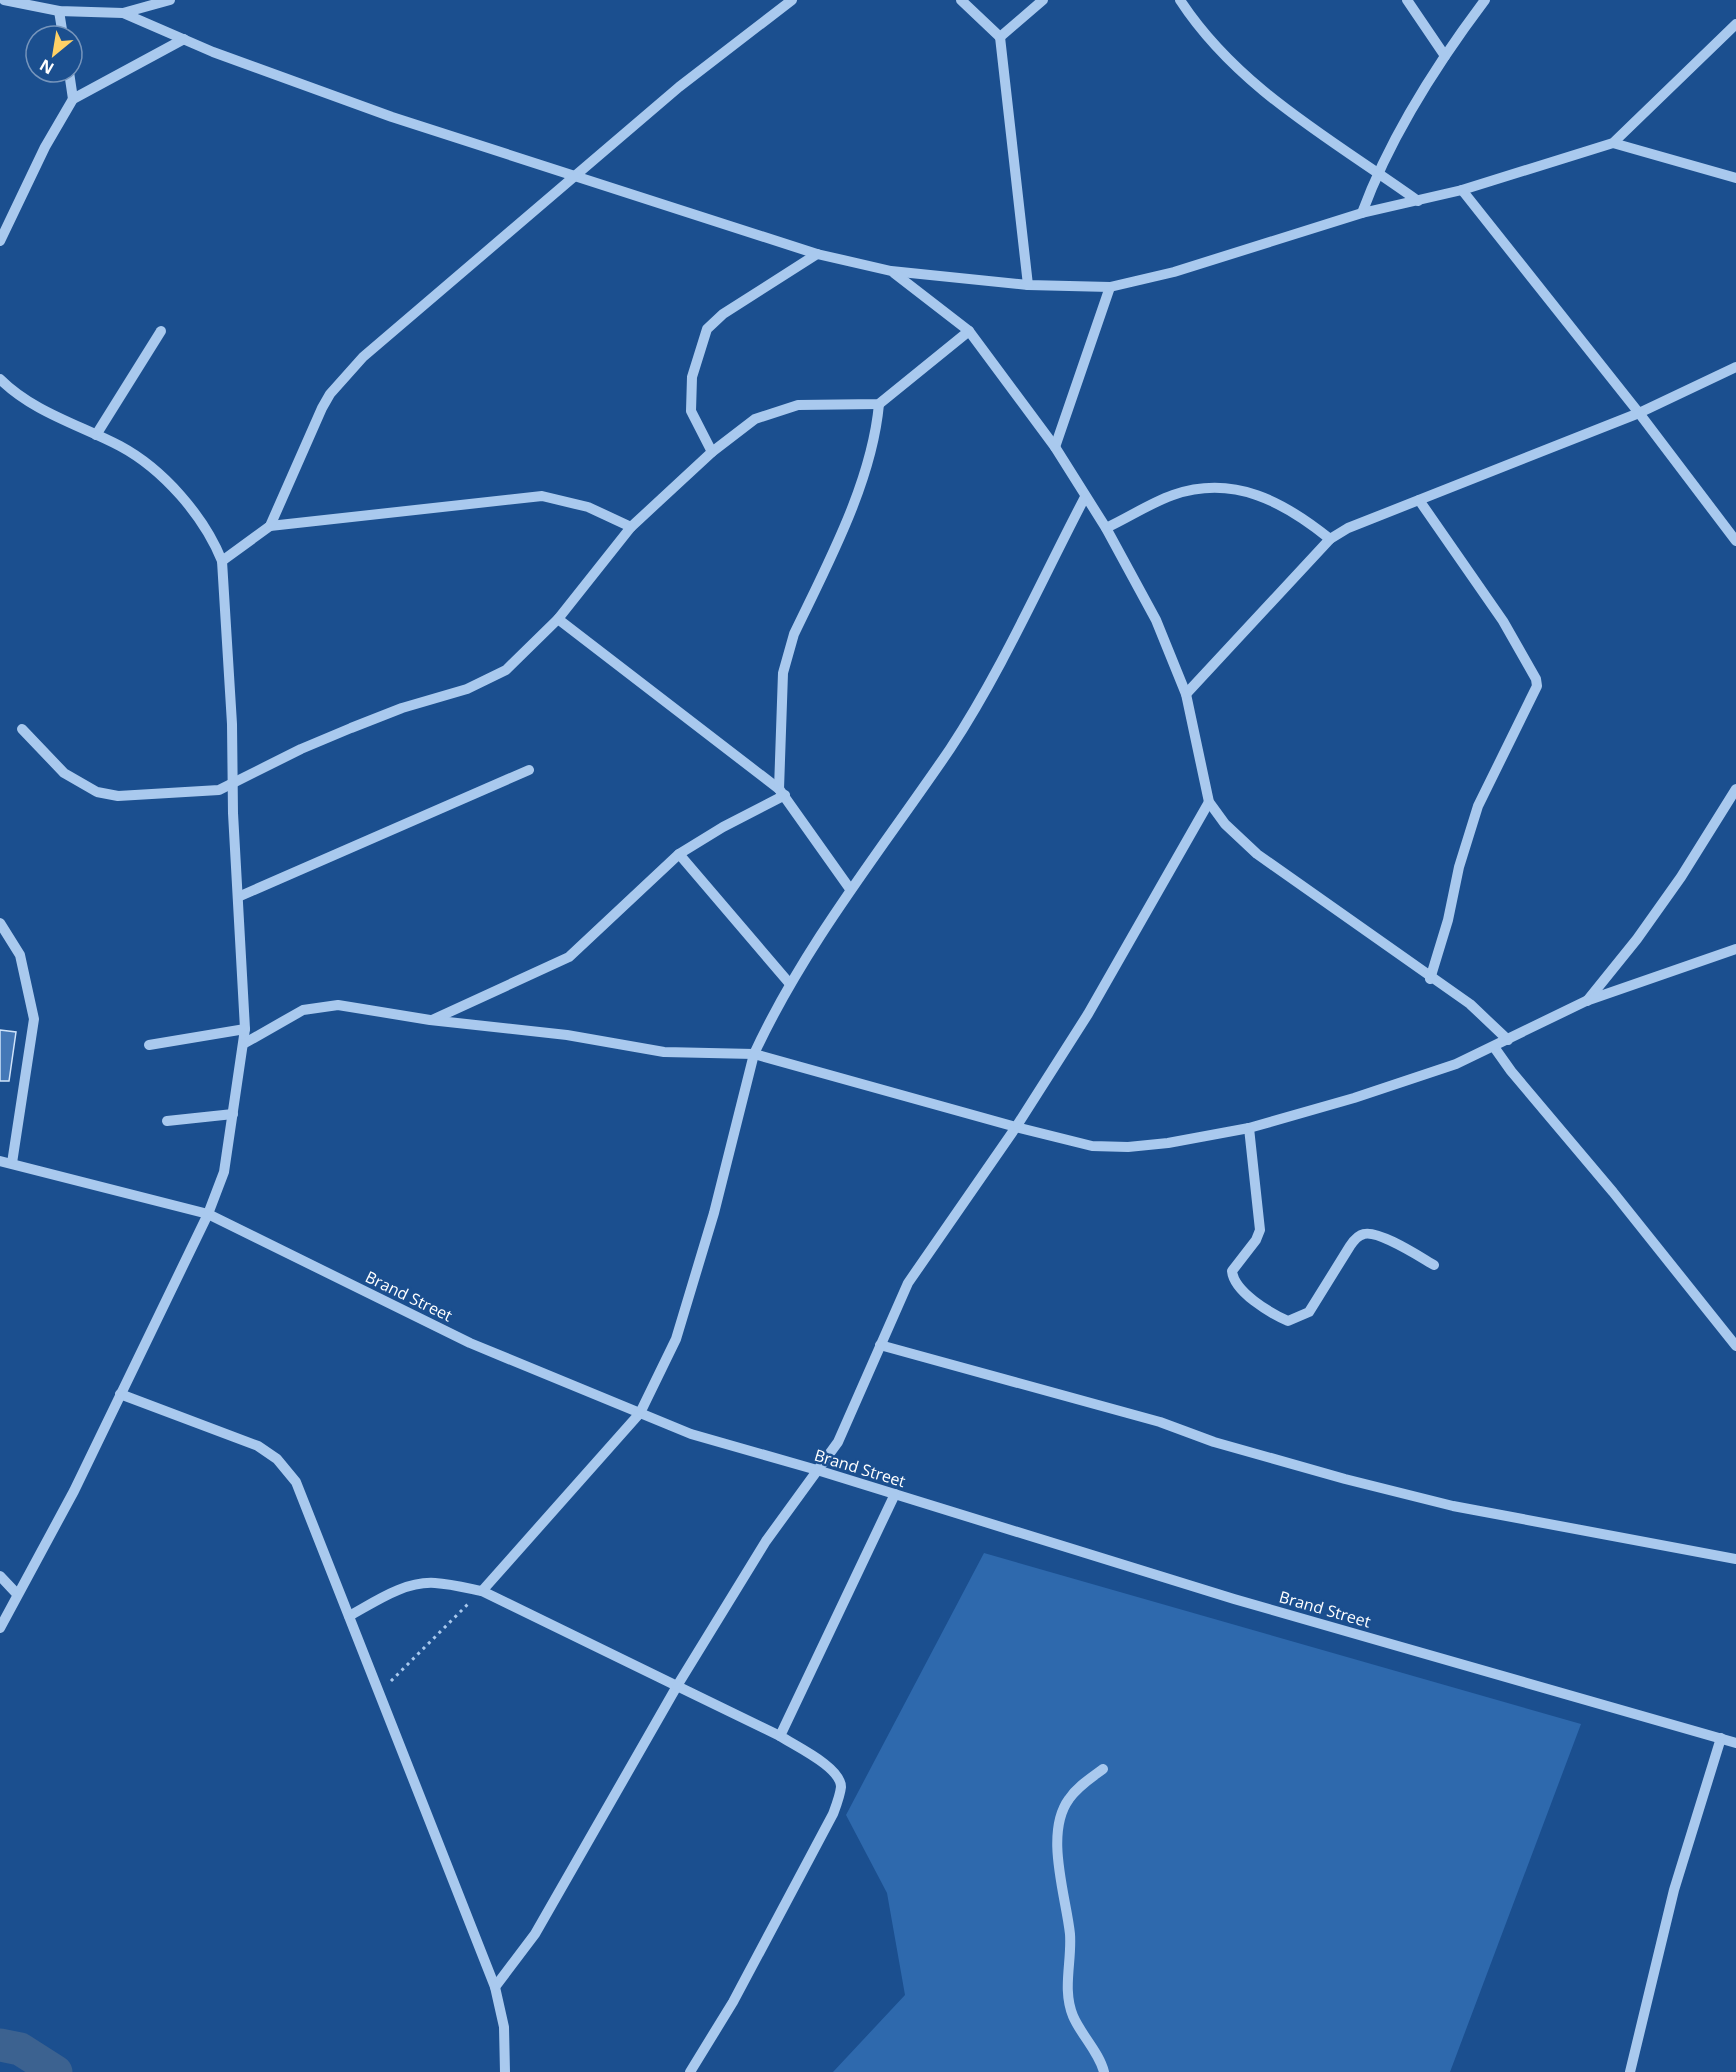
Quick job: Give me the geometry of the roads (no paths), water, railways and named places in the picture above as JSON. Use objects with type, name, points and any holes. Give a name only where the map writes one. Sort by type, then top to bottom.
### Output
[{"type":"street","points":[[4,0],[59,11],[123,14],[170,0]]},
{"type":"street","points":[[270,526],[322,408],[345,376],[372,349],[679,87],[792,0]]},
{"type":"street","points":[[961,0],[1000,37],[1028,285]]},
{"type":"street","points":[[1000,37],[1043,0]]},
{"type":"street","points":[[1180,0],[1228,61],[1273,100],[1418,201]]},
{"type":"street","points":[[1407,0],[1444,56]]},
{"type":"street","points":[[1362,213],[1377,172],[1444,56],[1485,0]]},
{"type":"street","points":[[59,11],[61,24]]},
{"type":"street","points":[[123,14],[392,117],[578,175],[817,254],[891,271],[1028,285],[1110,287],[1185,269],[1362,213],[1462,190],[1613,143],[1736,24]]},
{"type":"street","points":[[0,241],[50,138],[73,99],[184,39]]},
{"type":"street","points":[[71,84],[73,99]]},
{"type":"street","points":[[1613,143],[1736,178]]},
{"type":"street","points":[[1462,190],[1639,413],[1736,540]]},
{"type":"street","points":[[712,452],[690,411],[693,369],[708,329],[723,314],[817,254]]},
{"type":"street","points":[[891,271],[969,331],[1055,447],[1106,528],[1156,620],[1186,694],[1209,802],[1226,824],[1257,854],[1430,979],[1470,1004],[1508,1040]]},
{"type":"street","points":[[1055,447],[1110,287]]},
{"type":"street","points":[[96,435],[161,331]]},
{"type":"street","points":[[22,729],[64,773],[97,792],[118,796],[196,794],[232,785],[302,749],[351,728],[486,681],[506,670],[558,619],[631,527],[712,452],[755,419],[782,408],[817,402],[879,404],[969,331]]},
{"type":"street","points":[[1186,694],[1330,539],[1348,528],[1639,413],[1736,367]]},
{"type":"street","points":[[0,380],[25,398],[139,457],[179,495],[214,541],[222,561],[232,724],[232,785],[245,1029],[245,1043],[224,1172],[208,1214],[74,1491],[0,1628]]},
{"type":"street","points":[[782,792],[782,685],[787,656],[794,633],[864,479],[873,448],[879,404]]},
{"type":"street","points":[[1106,528],[1172,495],[1193,490],[1231,490],[1270,498],[1296,512],[1330,539]]},
{"type":"street","points":[[222,561],[270,526],[542,496],[588,507],[631,527]]},
{"type":"street","points":[[482,1591],[640,1413],[676,1339],[714,1213],[754,1054],[790,984],[850,889],[976,707],[1085,497]]},
{"type":"street","points":[[1419,500],[1503,621],[1528,664],[1537,686],[1478,806],[1459,867],[1448,920],[1430,979]]},
{"type":"street","points":[[558,619],[782,792],[850,889]]},
{"type":"street","points":[[237,897],[529,770]]},
{"type":"street","points":[[1586,1001],[1637,939],[1681,878],[1736,789]]},
{"type":"street","points":[[430,1020],[569,957],[679,854],[782,792]]},
{"type":"street","points":[[495,1987],[540,1925],[677,1686],[766,1541],[848,1423],[908,1283],[1016,1127],[1088,1014],[1209,802]]},
{"type":"street","points":[[679,854],[790,984]]},
{"type":"street","points":[[0,923],[20,955],[28,982],[34,1018],[12,1163]]},
{"type":"street","points":[[245,1043],[303,1010],[338,1005],[430,1020],[567,1035],[664,1052],[754,1054],[1092,1146],[1128,1147],[1168,1143],[1249,1128],[1354,1098],[1456,1064],[1586,1001],[1736,949]]},
{"type":"street","points":[[150,1045],[245,1029]]},
{"type":"street","points":[[1494,1047],[1511,1071],[1613,1192],[1736,1346]]},
{"type":"street","points":[[167,1120],[233,1114]]},
{"type":"street","points":[[1249,1128],[1260,1230],[1256,1240],[1232,1270],[1232,1278],[1237,1285],[1275,1315],[1288,1321],[1309,1312],[1350,1245],[1358,1236],[1367,1233],[1377,1235],[1434,1265]]},
{"type":"street","name":"Brand Street","points":[[0,1161],[208,1214],[470,1343],[691,1434],[896,1494],[1234,1599],[1736,1743]]},
{"type":"street","points":[[880,1345],[1160,1422],[1214,1442],[1301,1467],[1453,1506],[1736,1558]]},
{"type":"street","points":[[120,1394],[258,1446],[277,1459],[296,1482],[495,1987],[504,2026],[505,2072]]},
{"type":"street","points":[[780,1736],[896,1494]]},
{"type":"street","points":[[0,1576],[17,1594]]},
{"type":"street","points":[[349,1616],[401,1588],[417,1584],[435,1583],[482,1591],[780,1736],[832,1768],[840,1779],[838,1798],[823,1835],[733,2002],[690,2072]]},
{"type":"street","points":[[1630,2072],[1674,1890],[1721,1738]]},
{"type":"street","points":[[1103,1769],[1079,1786],[1067,1801],[1060,1820],[1059,1866],[1070,1935],[1068,1995],[1073,2016],[1104,2072]]},
{"type":"waterway","points":[[0,2045],[20,2049],[56,2072]]}]
